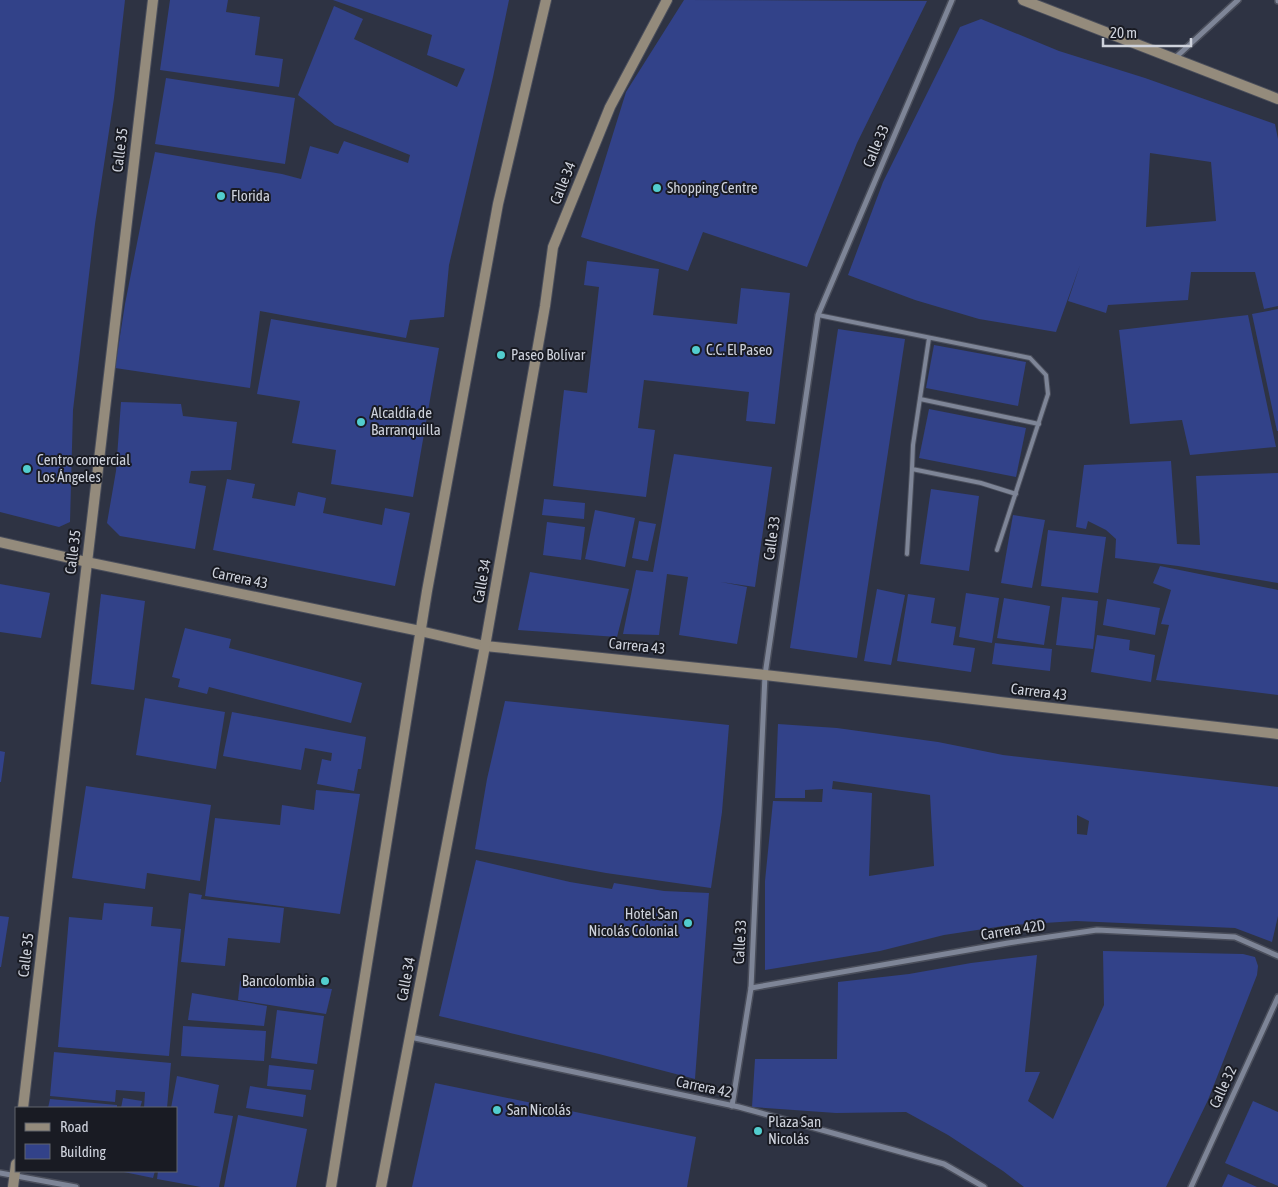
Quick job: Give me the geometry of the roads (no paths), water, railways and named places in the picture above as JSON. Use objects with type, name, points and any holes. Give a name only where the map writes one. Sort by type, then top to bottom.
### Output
[{"type":"street","name":"Calle 35","points":[[23,1107],[153,0]]},
{"type":"street","points":[[331,1187],[420,631],[498,204],[546,0]]},
{"type":"street","name":"Calle 34","points":[[381,1187],[486,646],[543,316],[553,246],[610,107],[667,0]]},
{"type":"street","name":"Calle 33","points":[[732,1106],[751,988],[764,674],[818,315],[952,0]]},
{"type":"street","points":[[1023,0],[1278,99]]},
{"type":"street","points":[[1174,59],[1238,0]]},
{"type":"street","name":"Carrera 43","points":[[0,542],[486,646],[764,674],[1278,734]]},
{"type":"street","name":"Carrera 42D","points":[[751,988],[1008,942],[1097,930],[1235,937],[1278,956]]},
{"type":"street","name":"Calle 32","points":[[1191,1187],[1278,997]]},
{"type":"street","name":"Carrera 42","points":[[410,1037],[732,1106],[944,1164],[984,1187]]},
{"type":"street","points":[[0,1173],[15,1170]]},
{"type":"street","points":[[13,1187],[16,1172]]},
{"type":"street","points":[[23,1172],[76,1187]]},
{"type":"lane","points":[[818,315],[1030,358],[1046,375],[1048,394],[997,550]]},
{"type":"lane","points":[[907,554],[913,445],[929,338]]},
{"type":"lane","points":[[920,399],[1039,424]]},
{"type":"lane","points":[[912,469],[981,483],[1016,494]]},
{"type":"place","name":"Shopping Centre","points":[[657,188]]},
{"type":"place","name":"Florida","points":[[221,196]]},
{"type":"place","name":"C.C. El Paseo","points":[[696,350]]},
{"type":"place","name":"Paseo Bolívar","points":[[501,355]]},
{"type":"place","name":"Alcaldía de Barranquilla","points":[[361,422]]},
{"type":"place","name":"Centro comercial Los Ángeles","points":[[27,469]]},
{"type":"place","name":"Hotel San Nicolás Colonial","points":[[688,923]]},
{"type":"place","name":"Bancolombia","points":[[325,981]]},
{"type":"place","name":"San Nicolás","points":[[497,1110]]},
{"type":"place","name":"Plaza San Nicolás","points":[[758,1131]]}]
